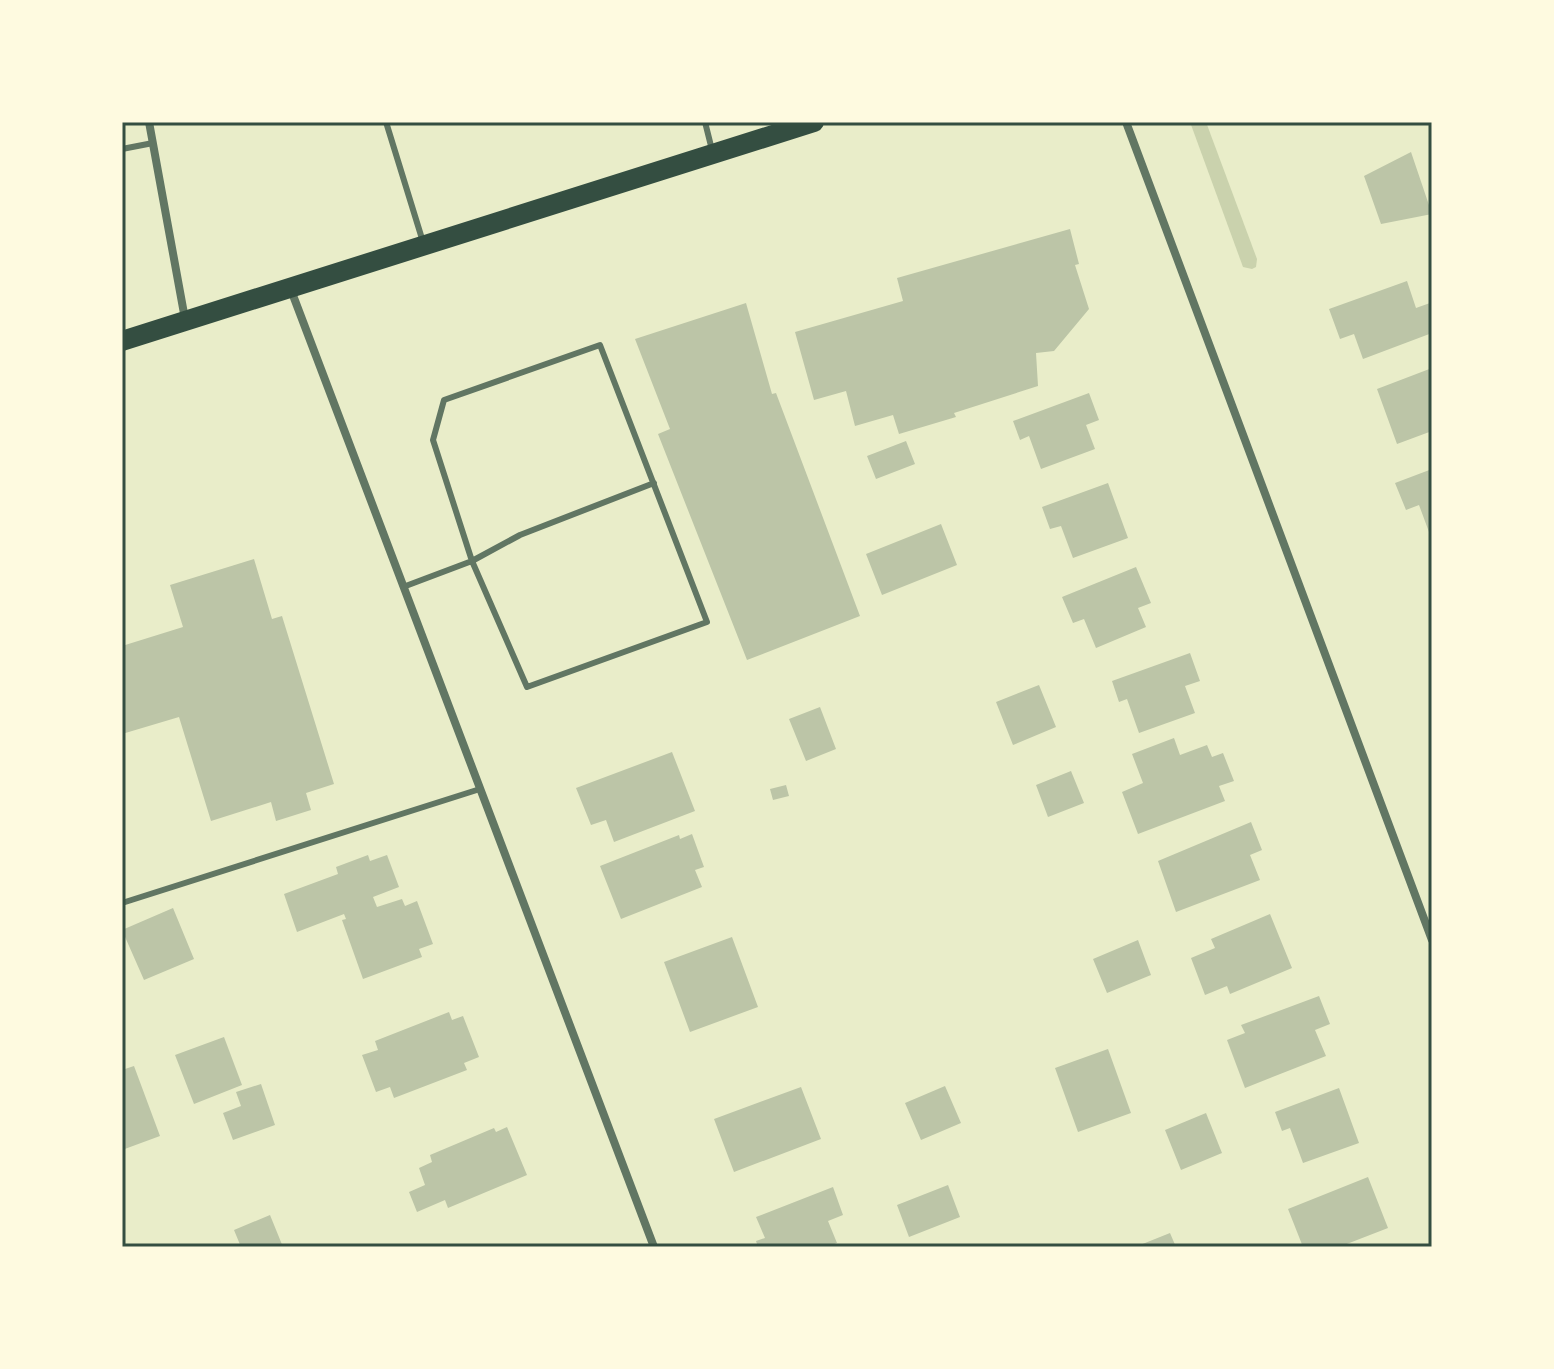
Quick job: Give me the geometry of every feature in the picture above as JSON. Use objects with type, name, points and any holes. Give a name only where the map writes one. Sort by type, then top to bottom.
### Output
[{"type":"main road","points":[[122,341],[814,122]]},
{"type":"street","points":[[149,122],[185,320]]},
{"type":"street","points":[[1126,122],[1432,940]]},
{"type":"street","points":[[290,288],[654,1247]]},
{"type":"lane","points":[[386,122],[424,246]]},
{"type":"lane","points":[[705,122],[713,154]]},
{"type":"lane","points":[[122,149],[153,143]]},
{"type":"lane","points":[[600,345],[654,483],[707,622],[527,687],[472,561],[433,440],[444,400],[600,345]]},
{"type":"lane","points":[[403,587],[472,561],[520,535],[654,483]]},
{"type":"lane","points":[[122,903],[480,789]]},
{"type":"green space","points":[[1190,122],[1206,122],[1257,259],[1256,267],[1252,269],[1243,267]]},
{"type":"building","points":[[1411,152],[1432,214],[1381,224],[1364,176]]},
{"type":"building","points":[[1070,229],[1079,264],[1075,265],[1089,309],[1054,351],[1036,353],[1038,386],[954,413],[956,417],[899,434],[893,415],[855,426],[846,391],[814,400],[795,332],[903,301],[897,278]]},
{"type":"building","points":[[1407,281],[1416,308],[1430,303],[1432,333],[1363,359],[1354,334],[1340,339],[1329,309]]},
{"type":"building","points":[[746,303],[772,394],[776,393],[860,616],[747,660],[658,434],[670,429],[635,339]]},
{"type":"building","points":[[1432,368],[1432,431],[1397,444],[1377,389]]},
{"type":"building","points":[[1089,393],[1099,420],[1086,425],[1095,449],[1041,469],[1029,436],[1020,440],[1013,421]]},
{"type":"building","points":[[906,441],[915,464],[876,479],[867,456]]},
{"type":"building","points":[[1432,469],[1432,531],[1429,532],[1419,505],[1406,510],[1395,483]]},
{"type":"building","points":[[1108,483],[1128,538],[1073,558],[1061,526],[1050,529],[1042,507]]},
{"type":"building","points":[[941,524],[957,565],[882,595],[866,554]]},
{"type":"building","points":[[254,559],[272,619],[282,616],[334,784],[306,793],[311,810],[276,821],[271,802],[211,821],[179,717],[122,734],[122,646],[183,627],[170,585]]},
{"type":"building","points":[[1136,567],[1151,603],[1138,608],[1146,627],[1096,648],[1084,619],[1073,623],[1062,597]]},
{"type":"building","points":[[1190,653],[1200,681],[1185,686],[1195,713],[1139,733],[1127,699],[1119,702],[1112,681]]},
{"type":"building","points":[[1039,685],[1056,727],[1013,745],[996,702]]},
{"type":"building","points":[[820,707],[836,749],[806,761],[789,719]]},
{"type":"building","points":[[1174,738],[1180,755],[1207,745],[1212,757],[1223,753],[1234,781],[1219,786],[1225,801],[1138,834],[1122,792],[1143,783],[1132,754]]},
{"type":"building","points":[[672,752],[695,811],[614,842],[606,820],[591,825],[576,788]]},
{"type":"building","points":[[1071,771],[1084,803],[1048,817],[1036,785]]},
{"type":"building","points":[[786,785],[789,796],[773,800],[770,789]]},
{"type":"building","points":[[1251,822],[1262,850],[1250,855],[1260,880],[1176,912],[1158,861]]},
{"type":"building","points":[[692,834],[704,867],[695,870],[702,887],[621,919],[600,866],[679,835],[680,839]]},
{"type":"building","points":[[368,855],[370,861],[387,855],[399,887],[373,897],[377,907],[402,899],[405,906],[417,901],[433,944],[419,949],[422,957],[363,979],[342,920],[346,919],[344,914],[297,932],[284,894],[338,874],[336,867]]},
{"type":"building","points":[[173,908],[194,959],[144,980],[122,930]]},
{"type":"building","points":[[1270,914],[1292,968],[1230,994],[1227,986],[1205,995],[1191,958],[1215,948],[1211,939]]},
{"type":"building","points":[[732,937],[758,1007],[690,1032],[664,962]]},
{"type":"building","points":[[1138,940],[1151,975],[1107,993],[1093,959]]},
{"type":"building","points":[[1319,996],[1330,1024],[1315,1030],[1326,1056],[1245,1088],[1227,1040],[1245,1033],[1241,1025]]},
{"type":"building","points":[[449,1012],[452,1020],[463,1016],[479,1057],[464,1063],[467,1070],[394,1098],[390,1087],[376,1092],[362,1055],[378,1050],[375,1041]]},
{"type":"building","points":[[224,1037],[242,1085],[194,1104],[175,1055]]},
{"type":"building","points":[[1108,1049],[1131,1113],[1078,1132],[1055,1068]]},
{"type":"building","points":[[134,1066],[160,1136],[122,1150],[122,1070]]},
{"type":"building","points":[[261,1084],[275,1125],[233,1140],[223,1113],[241,1106],[236,1092]]},
{"type":"building","points":[[945,1086],[961,1123],[921,1140],[905,1103]]},
{"type":"building","points":[[801,1087],[821,1139],[734,1172],[714,1119]]},
{"type":"building","points":[[1339,1088],[1359,1143],[1303,1163],[1290,1128],[1282,1131],[1275,1112]]},
{"type":"building","points":[[1206,1113],[1222,1153],[1181,1170],[1165,1130]]},
{"type":"building","points":[[507,1127],[527,1175],[448,1208],[445,1200],[417,1212],[409,1192],[425,1185],[419,1168],[432,1162],[430,1155],[494,1128],[496,1132]]},
{"type":"building","points":[[1368,1177],[1388,1228],[1339,1247],[1303,1247],[1288,1209]]},
{"type":"building","points":[[948,1185],[960,1217],[909,1237],[897,1205]]},
{"type":"building","points":[[833,1187],[843,1215],[828,1221],[837,1243],[827,1247],[758,1247],[756,1241],[765,1238],[756,1217]]},
{"type":"building","points":[[270,1215],[283,1247],[241,1247],[234,1230]]},
{"type":"building","points":[[1170,1233],[1176,1247],[1135,1247]]}]
